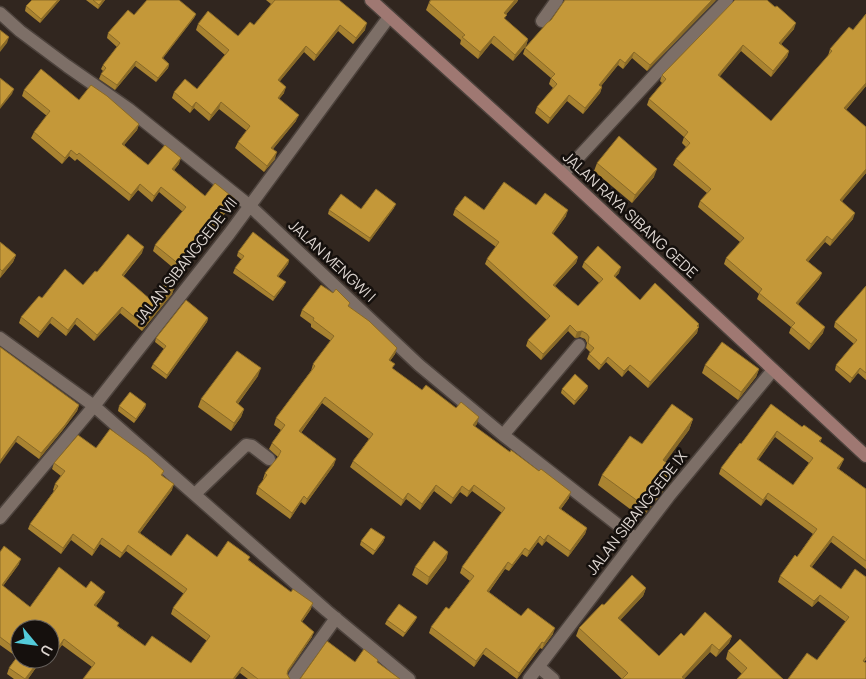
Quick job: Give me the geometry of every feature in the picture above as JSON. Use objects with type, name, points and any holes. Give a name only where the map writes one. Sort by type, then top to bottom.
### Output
[{"type":"main road","name":"JALAN RAYA SIBANG GEDE","points":[[371,0],[563,174],[866,456]]},
{"type":"street","points":[[542,21],[558,0]]},
{"type":"street","points":[[563,174],[672,56],[727,0]]},
{"type":"street","name":"JALAN MENGWI I","points":[[0,13],[36,43],[130,110],[250,206],[419,365],[503,435],[636,539]]},
{"type":"street","name":"JALAN SIBANGGEDE VII","points":[[0,518],[94,406],[229,234],[389,17]]},
{"type":"street","points":[[0,338],[94,406],[336,618],[409,679]]},
{"type":"street","points":[[503,435],[579,345]]},
{"type":"street","name":"JALAN SIBANGGEDE IX","points":[[529,679],[669,496],[773,370]]},
{"type":"street","points":[[195,494],[246,445],[252,446],[269,459]]},
{"type":"street","points":[[293,679],[336,618]]},
{"type":"street","points":[[539,666],[554,679]]},
{"type":"building","points":[[32,0],[58,0],[41,19],[26,6]]},
{"type":"building","points":[[93,0],[103,0],[99,5]]},
{"type":"building","points":[[147,0],[179,0],[196,14],[162,58],[169,64],[158,78],[136,61],[117,85],[101,74],[106,68],[103,65],[120,43],[108,33],[128,10],[134,15]]},
{"type":"building","points":[[275,0],[339,0],[367,23],[356,38],[340,25],[316,55],[306,46],[278,80],[286,87],[278,98],[299,115],[271,148],[277,152],[267,166],[238,142],[250,126],[221,102],[211,115],[196,102],[192,107],[174,92],[185,79],[197,89],[229,50],[198,24],[208,11],[238,36],[250,22],[254,25]]},
{"type":"building","points":[[431,0],[515,0],[504,13],[507,15],[504,18],[528,39],[515,55],[494,36],[480,52],[462,37],[465,35],[429,3]]},
{"type":"building","points":[[565,0],[712,0],[650,65],[634,52],[625,63],[620,59],[599,85],[602,87],[585,108],[569,95],[550,118],[537,107],[557,84],[551,78],[555,74],[525,48],[551,20]]},
{"type":"building","points":[[735,0],[767,0],[775,7],[777,6],[796,23],[779,43],[789,51],[773,71],[743,45],[718,75],[771,121],[832,51],[830,49],[849,27],[853,30],[866,14],[866,83],[844,108],[866,127],[866,169],[840,200],[855,213],[832,240],[827,236],[806,260],[822,273],[796,303],[825,327],[811,344],[791,327],[795,323],[759,293],[762,289],[726,258],[744,238],[700,201],[711,189],[676,159],[690,143],[684,137],[688,132],[649,99],[666,79],[662,75]]},
{"type":"building","points":[[0,30],[9,37],[0,48]]},
{"type":"building","points":[[41,69],[79,100],[91,85],[107,96],[139,124],[122,144],[148,165],[165,145],[181,158],[172,169],[205,196],[215,183],[235,199],[180,265],[155,245],[186,207],[161,187],[154,196],[140,184],[131,195],[79,153],[77,155],[71,150],[65,158],[34,132],[50,111],[24,90]]},
{"type":"building","points":[[0,78],[14,89],[0,107]]},
{"type":"building","points":[[619,136],[657,169],[635,195],[597,163]]},
{"type":"building","points":[[504,182],[536,205],[545,193],[568,210],[552,233],[578,257],[553,285],[578,306],[603,279],[584,262],[598,246],[621,267],[614,276],[640,300],[655,283],[699,324],[697,326],[699,327],[650,382],[630,365],[624,371],[608,357],[601,365],[589,354],[594,348],[588,343],[589,337],[587,334],[582,331],[577,332],[570,325],[543,354],[528,340],[550,316],[487,259],[499,242],[455,209],[465,196],[484,210]]},
{"type":"building","points":[[376,189],[396,204],[370,238],[329,210],[341,194],[361,209]]},
{"type":"building","points":[[253,232],[289,260],[277,276],[286,282],[274,297],[235,268],[244,256],[238,252]]},
{"type":"building","points":[[128,234],[144,247],[122,275],[151,300],[166,281],[174,288],[144,325],[122,307],[97,335],[77,318],[68,330],[52,317],[40,332],[21,317],[39,296],[42,298],[65,269],[83,285],[95,271],[97,272]]},
{"type":"building","points":[[0,242],[16,255],[2,271],[0,269]]},
{"type":"building","points":[[321,285],[333,293],[336,289],[350,303],[348,306],[369,321],[397,348],[389,360],[395,364],[392,368],[422,390],[426,385],[456,408],[461,402],[479,417],[473,425],[539,471],[541,469],[571,492],[559,508],[587,528],[570,551],[548,535],[544,540],[540,536],[529,551],[525,548],[512,565],[508,562],[487,591],[521,616],[528,608],[555,628],[519,673],[486,648],[476,661],[431,627],[446,607],[449,609],[474,576],[462,567],[505,508],[474,485],[469,491],[462,486],[453,498],[436,485],[422,504],[408,493],[403,500],[353,461],[373,434],[325,397],[299,431],[336,459],[307,499],[304,496],[292,513],[258,487],[267,475],[265,473],[281,451],[272,443],[285,425],[276,418],[315,366],[313,364],[334,336],[302,310]]},
{"type":"building","points":[[866,286],[866,373],[860,368],[852,378],[836,365],[857,340],[835,322]]},
{"type":"building","points":[[186,300],[208,318],[167,375],[153,364],[166,346],[156,338]]},
{"type":"building","points":[[722,342],[759,369],[741,392],[705,365]]},
{"type":"building","points":[[0,347],[79,405],[41,453],[18,436],[0,461]]},
{"type":"building","points":[[237,351],[261,368],[236,402],[244,409],[234,423],[201,399]]},
{"type":"building","points":[[575,374],[588,386],[575,401],[562,389]]},
{"type":"building","points":[[130,392],[146,404],[136,419],[119,406]]},
{"type":"building","points":[[672,404],[693,419],[663,460],[675,469],[646,507],[602,475],[630,436],[642,444]]},
{"type":"building","points":[[771,404],[802,427],[804,425],[822,438],[819,441],[844,459],[837,468],[866,489],[866,561],[833,536],[810,566],[841,589],[855,569],[866,577],[866,657],[863,661],[866,663],[866,679],[788,679],[807,653],[817,660],[849,617],[820,595],[814,601],[780,576],[795,555],[797,557],[817,529],[768,493],[763,500],[721,468]],"holes":[[[777,431],[813,458],[793,485],[757,459]]]},
{"type":"building","points":[[110,429],[147,456],[164,471],[161,475],[174,484],[138,532],[171,556],[187,534],[217,557],[228,541],[250,557],[248,560],[291,592],[293,589],[313,603],[301,621],[314,632],[288,670],[287,674],[290,679],[258,679],[242,667],[233,679],[83,679],[95,663],[64,639],[60,645],[60,619],[10,619],[10,644],[0,637],[0,552],[4,546],[21,559],[2,585],[30,607],[59,567],[86,588],[91,581],[105,592],[94,605],[119,623],[117,626],[145,646],[152,636],[191,663],[210,636],[173,608],[187,589],[128,545],[122,553],[102,538],[94,550],[73,534],[63,548],[30,524],[58,486],[55,484],[65,471],[54,463],[78,435],[96,448]]},
{"type":"building","points":[[371,528],[385,537],[375,551],[361,541]]},
{"type":"building","points":[[434,541],[448,552],[429,577],[415,567]]},
{"type":"building","points":[[632,575],[646,588],[618,618],[659,656],[681,633],[684,636],[705,612],[732,636],[719,650],[712,644],[682,677],[684,679],[622,679],[628,673],[579,628]]},
{"type":"building","points":[[399,604],[417,617],[405,633],[387,620]]},
{"type":"building","points":[[740,639],[783,679],[737,679],[747,668],[728,651]]},
{"type":"building","points":[[327,641],[355,662],[364,649],[378,660],[377,662],[400,679],[300,679]]},
{"type":"building","points":[[10,669],[32,669],[25,679]]}]
